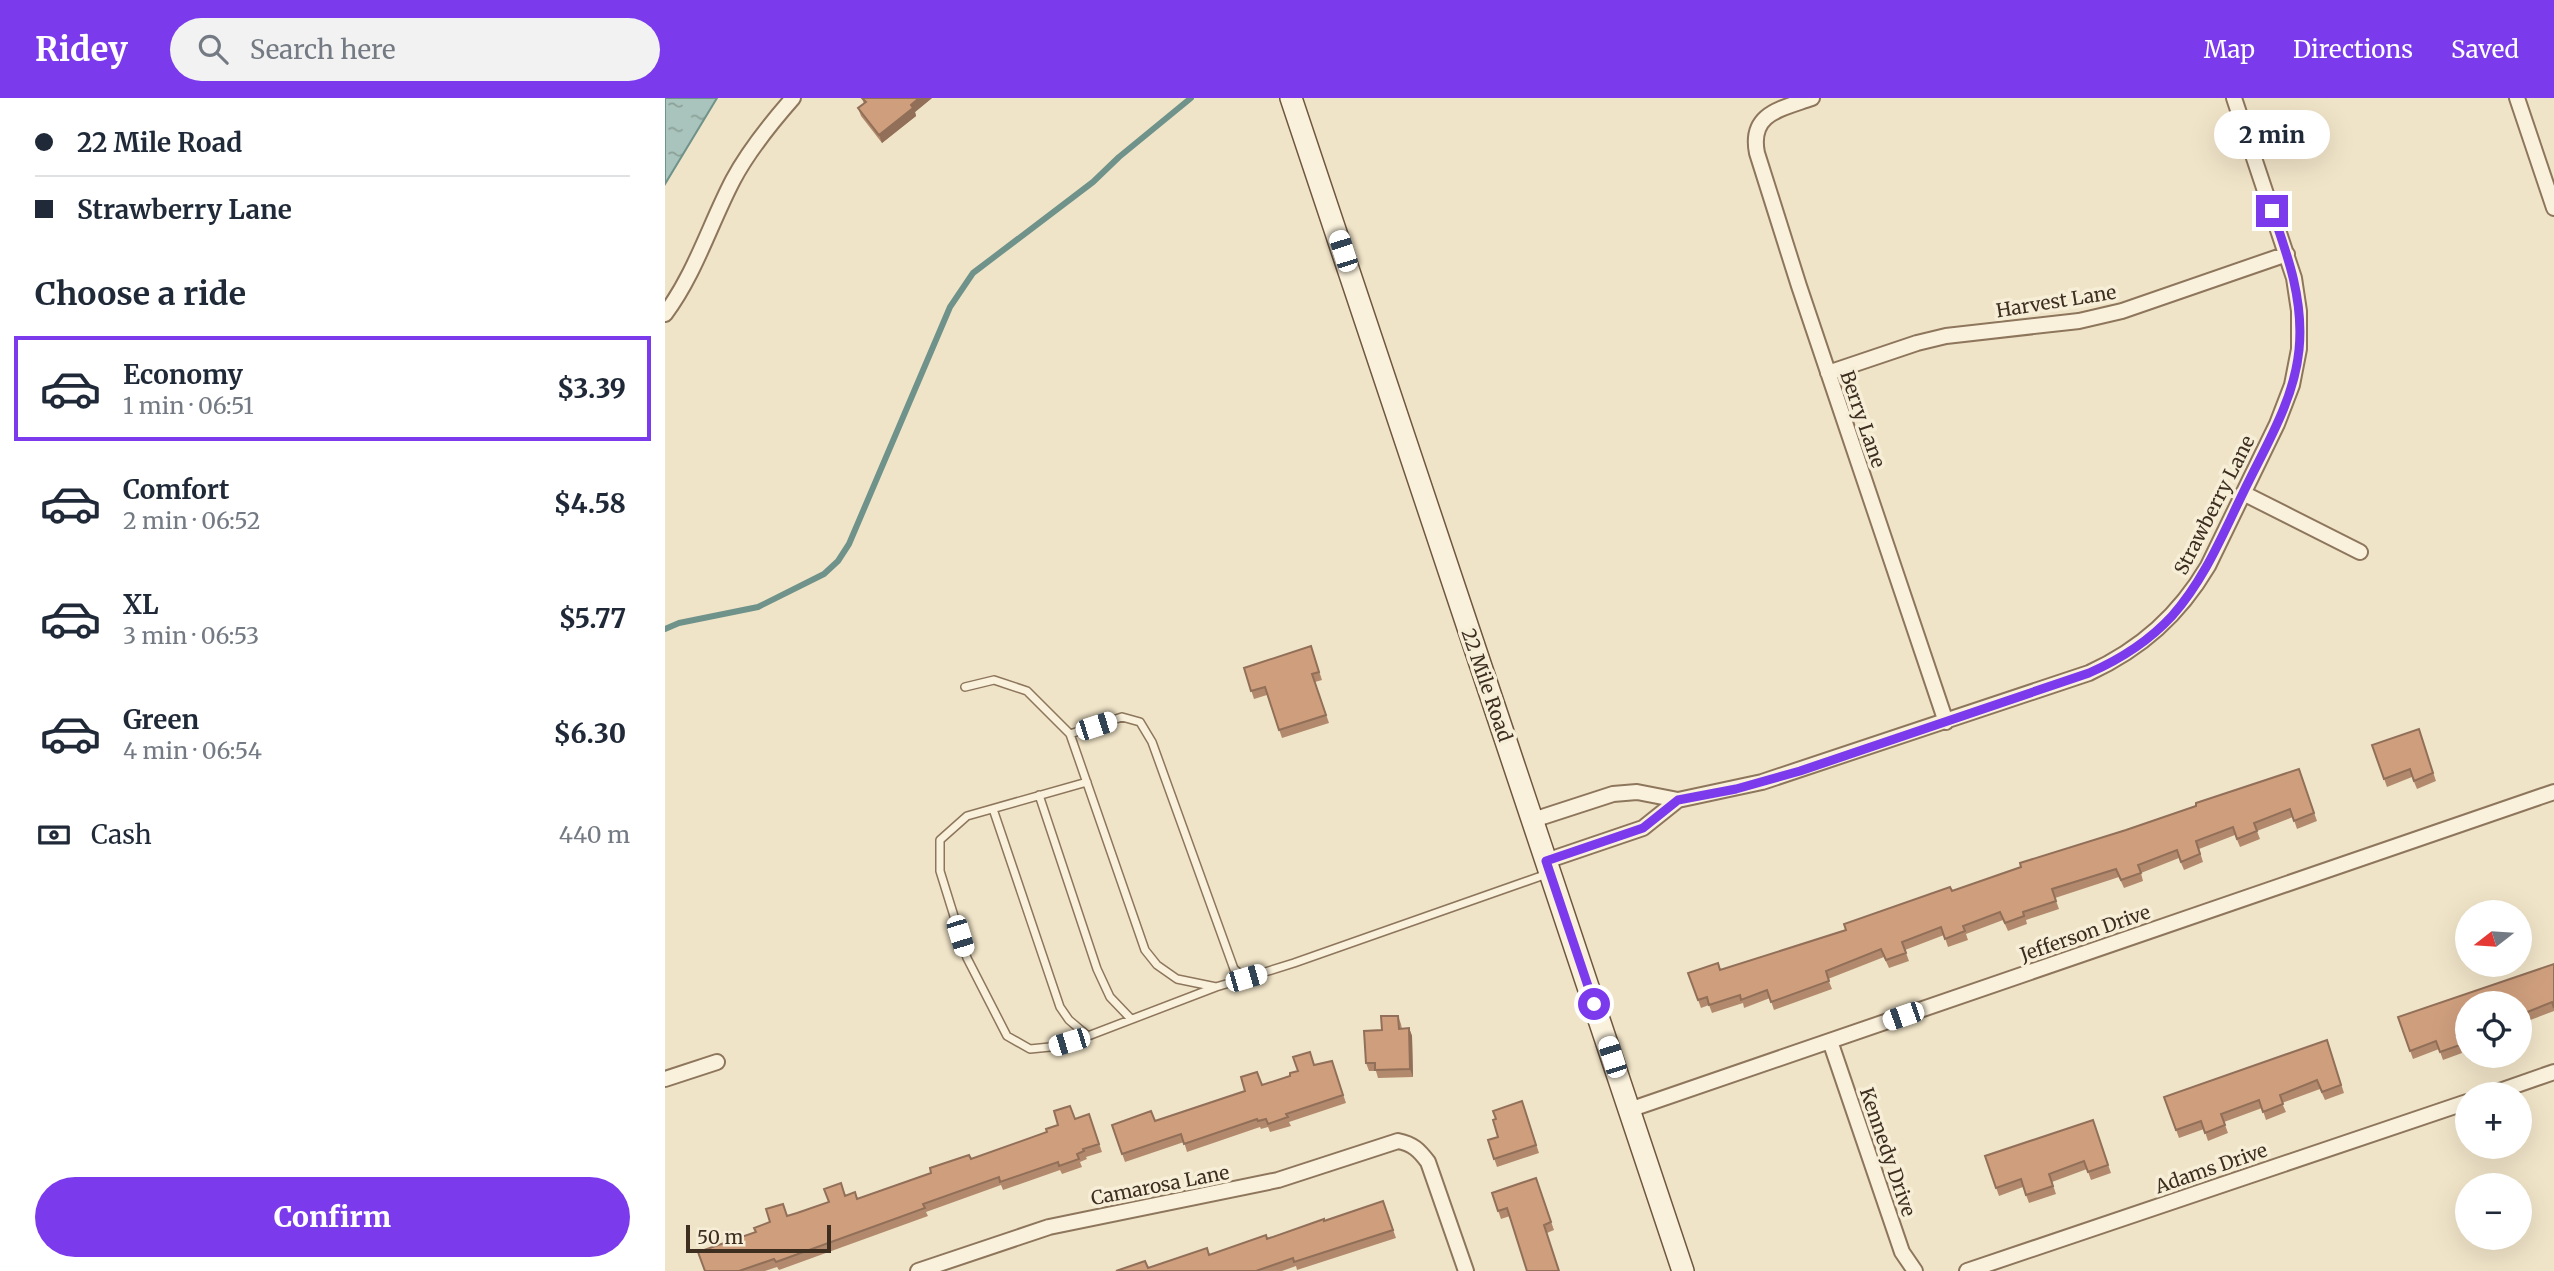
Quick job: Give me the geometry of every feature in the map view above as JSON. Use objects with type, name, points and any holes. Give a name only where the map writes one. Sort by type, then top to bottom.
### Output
[{"type":"street","points":[[665,314],[685,282],[747,157],[793,98]]},
{"type":"street","name":"22 Mile Road","points":[[1291,98],[1683,1271]]},
{"type":"street","name":"Berry Lane","points":[[1812,98],[1767,116],[1758,126],[1755,141],[1757,153],[1946,722]]},
{"type":"street","name":"Strawberry Lane","points":[[1533,820],[1613,794],[1637,792],[1678,800],[1762,782],[2089,673],[2127,654],[2171,617],[2195,587],[2243,493],[2277,424],[2296,369],[2299,311],[2287,254],[2234,98]]},
{"type":"street","points":[[2517,98],[2554,208]]},
{"type":"street","name":"Harvest Lane","points":[[1828,373],[1917,342],[1946,336],[2079,321],[2122,311],[2287,254]]},
{"type":"street","points":[[2243,493],[2360,552]]},
{"type":"street","name":"Jefferson Drive","points":[[1629,1110],[2554,792]]},
{"type":"street","name":"Strawberry Lane","points":[[1548,867],[1643,828],[1678,800]]},
{"type":"street","name":"Kennedy Drive","points":[[1830,1041],[1902,1252],[1915,1271]]},
{"type":"street","points":[[665,1079],[717,1062]]},
{"type":"street","points":[[2525,1082],[2554,1072]]},
{"type":"street","name":"Adams Drive","points":[[1967,1271],[2455,1106]]},
{"type":"street","name":"Camarosa Lane","points":[[918,1271],[1049,1227],[1278,1181],[1398,1142],[1410,1144],[1420,1150],[1428,1162],[1466,1271]]},
{"type":"lane","points":[[965,687],[994,680],[1027,691],[1070,734],[1145,950],[1157,965],[1177,979],[1216,987]]},
{"type":"lane","points":[[1070,734],[1122,717],[1140,722],[1152,742],[1234,969],[1246,978]]},
{"type":"lane","points":[[1087,782],[967,816],[940,840],[940,871],[967,958],[1007,1036],[1030,1049],[1050,1047],[1088,1036],[1216,987],[1294,963],[1548,867]]},
{"type":"lane","points":[[1039,795],[1097,969],[1110,997],[1131,1019]]},
{"type":"lane","points":[[993,809],[1060,1007],[1069,1020],[1088,1036]]},
{"type":"water","points":[[665,98],[717,98],[665,184]]},
{"type":"building","points":[[862,98],[919,98],[911,105],[913,108],[879,135],[858,108],[866,102]]},
{"type":"building","points":[[1311,646],[1319,672],[1312,674],[1326,715],[1279,730],[1265,687],[1251,691],[1244,668]]},
{"type":"building","points":[[2419,729],[2433,773],[2414,781],[2410,769],[2384,779],[2372,745]]},
{"type":"building","points":[[2299,769],[2314,813],[2294,821],[2290,809],[2254,823],[2257,831],[2237,839],[2233,827],[2196,841],[2200,854],[2181,862],[2177,850],[2138,865],[2141,873],[2121,880],[2116,869],[2052,889],[2056,901],[2023,912],[2024,916],[2005,923],[2000,912],[1963,926],[1965,931],[1945,939],[1941,927],[1902,942],[1906,953],[1886,960],[1881,949],[1826,971],[1829,981],[1771,1002],[1767,990],[1741,1000],[1740,995],[1709,1005],[1707,997],[1698,1000],[1688,973],[1718,963],[1720,970],[1846,930],[1844,924],[1950,887],[1952,891],[2021,867],[2020,863],[2126,830],[2196,806],[2196,803]]},
{"type":"building","points":[[2554,964],[2554,1008],[2552,1002],[2532,1010],[2532,991],[2475,991],[2516,977],[2532,977],[2532,971]]},
{"type":"building","points":[[2455,998],[2455,1047],[2440,1052],[2436,1041],[2410,1051],[2398,1017]]},
{"type":"building","points":[[1381,1016],[1398,1016],[1399,1029],[1409,1028],[1410,1069],[1375,1070],[1375,1063],[1366,1063],[1364,1031],[1382,1030]]},
{"type":"building","points":[[2327,1040],[2341,1085],[2322,1092],[2317,1080],[2280,1095],[2283,1104],[2263,1112],[2259,1100],[2221,1114],[2225,1125],[2205,1133],[2201,1121],[2176,1130],[2164,1097]]},
{"type":"building","points":[[1310,1052],[1314,1065],[1332,1061],[1343,1095],[1286,1114],[1288,1117],[1268,1124],[1266,1119],[1257,1119],[1184,1144],[1181,1134],[1122,1154],[1112,1125],[1151,1111],[1155,1121],[1245,1091],[1241,1077],[1257,1072],[1262,1085],[1290,1076],[1290,1073],[1298,1071],[1293,1057]]},
{"type":"building","points":[[1522,1101],[1536,1145],[1494,1159],[1488,1140],[1498,1137],[1493,1111]]},
{"type":"building","points":[[1070,1106],[1075,1119],[1089,1114],[1099,1144],[1083,1149],[1084,1151],[1077,1154],[1079,1159],[1059,1166],[1058,1162],[1000,1182],[999,1177],[923,1204],[925,1208],[776,1262],[774,1259],[739,1271],[705,1271],[698,1252],[756,1232],[754,1228],[770,1222],[766,1209],[783,1204],[787,1216],[829,1202],[824,1189],[841,1183],[845,1196],[855,1192],[857,1199],[931,1173],[930,1168],[969,1155],[971,1159],[1047,1132],[1046,1129],[1058,1125],[1054,1111]]},
{"type":"building","points":[[2093,1120],[2108,1165],[2088,1172],[2084,1161],[2049,1174],[2053,1186],[2026,1195],[2021,1179],[1996,1188],[1985,1156]]},
{"type":"building","points":[[1536,1178],[1551,1222],[1544,1225],[1559,1271],[1527,1271],[1507,1208],[1498,1211],[1492,1193]]},
{"type":"building","points":[[1383,1201],[1393,1230],[1294,1262],[1293,1258],[1256,1271],[1116,1271],[1145,1261],[1148,1268],[1207,1248],[1209,1255],[1266,1235],[1267,1239]]},
{"type":"waterway","points":[[665,629],[679,623],[758,607],[824,574],[838,561],[849,544],[950,307],[973,273],[1093,182],[1191,98]]},
{"type":"route","points":[[1594,1004],[1546,861],[1643,828],[1678,800],[1736,789],[1800,771],[2089,673],[2140,645],[2183,603],[2208,566],[2277,424],[2296,369],[2300,330],[2297,293],[2272,211]]}]
